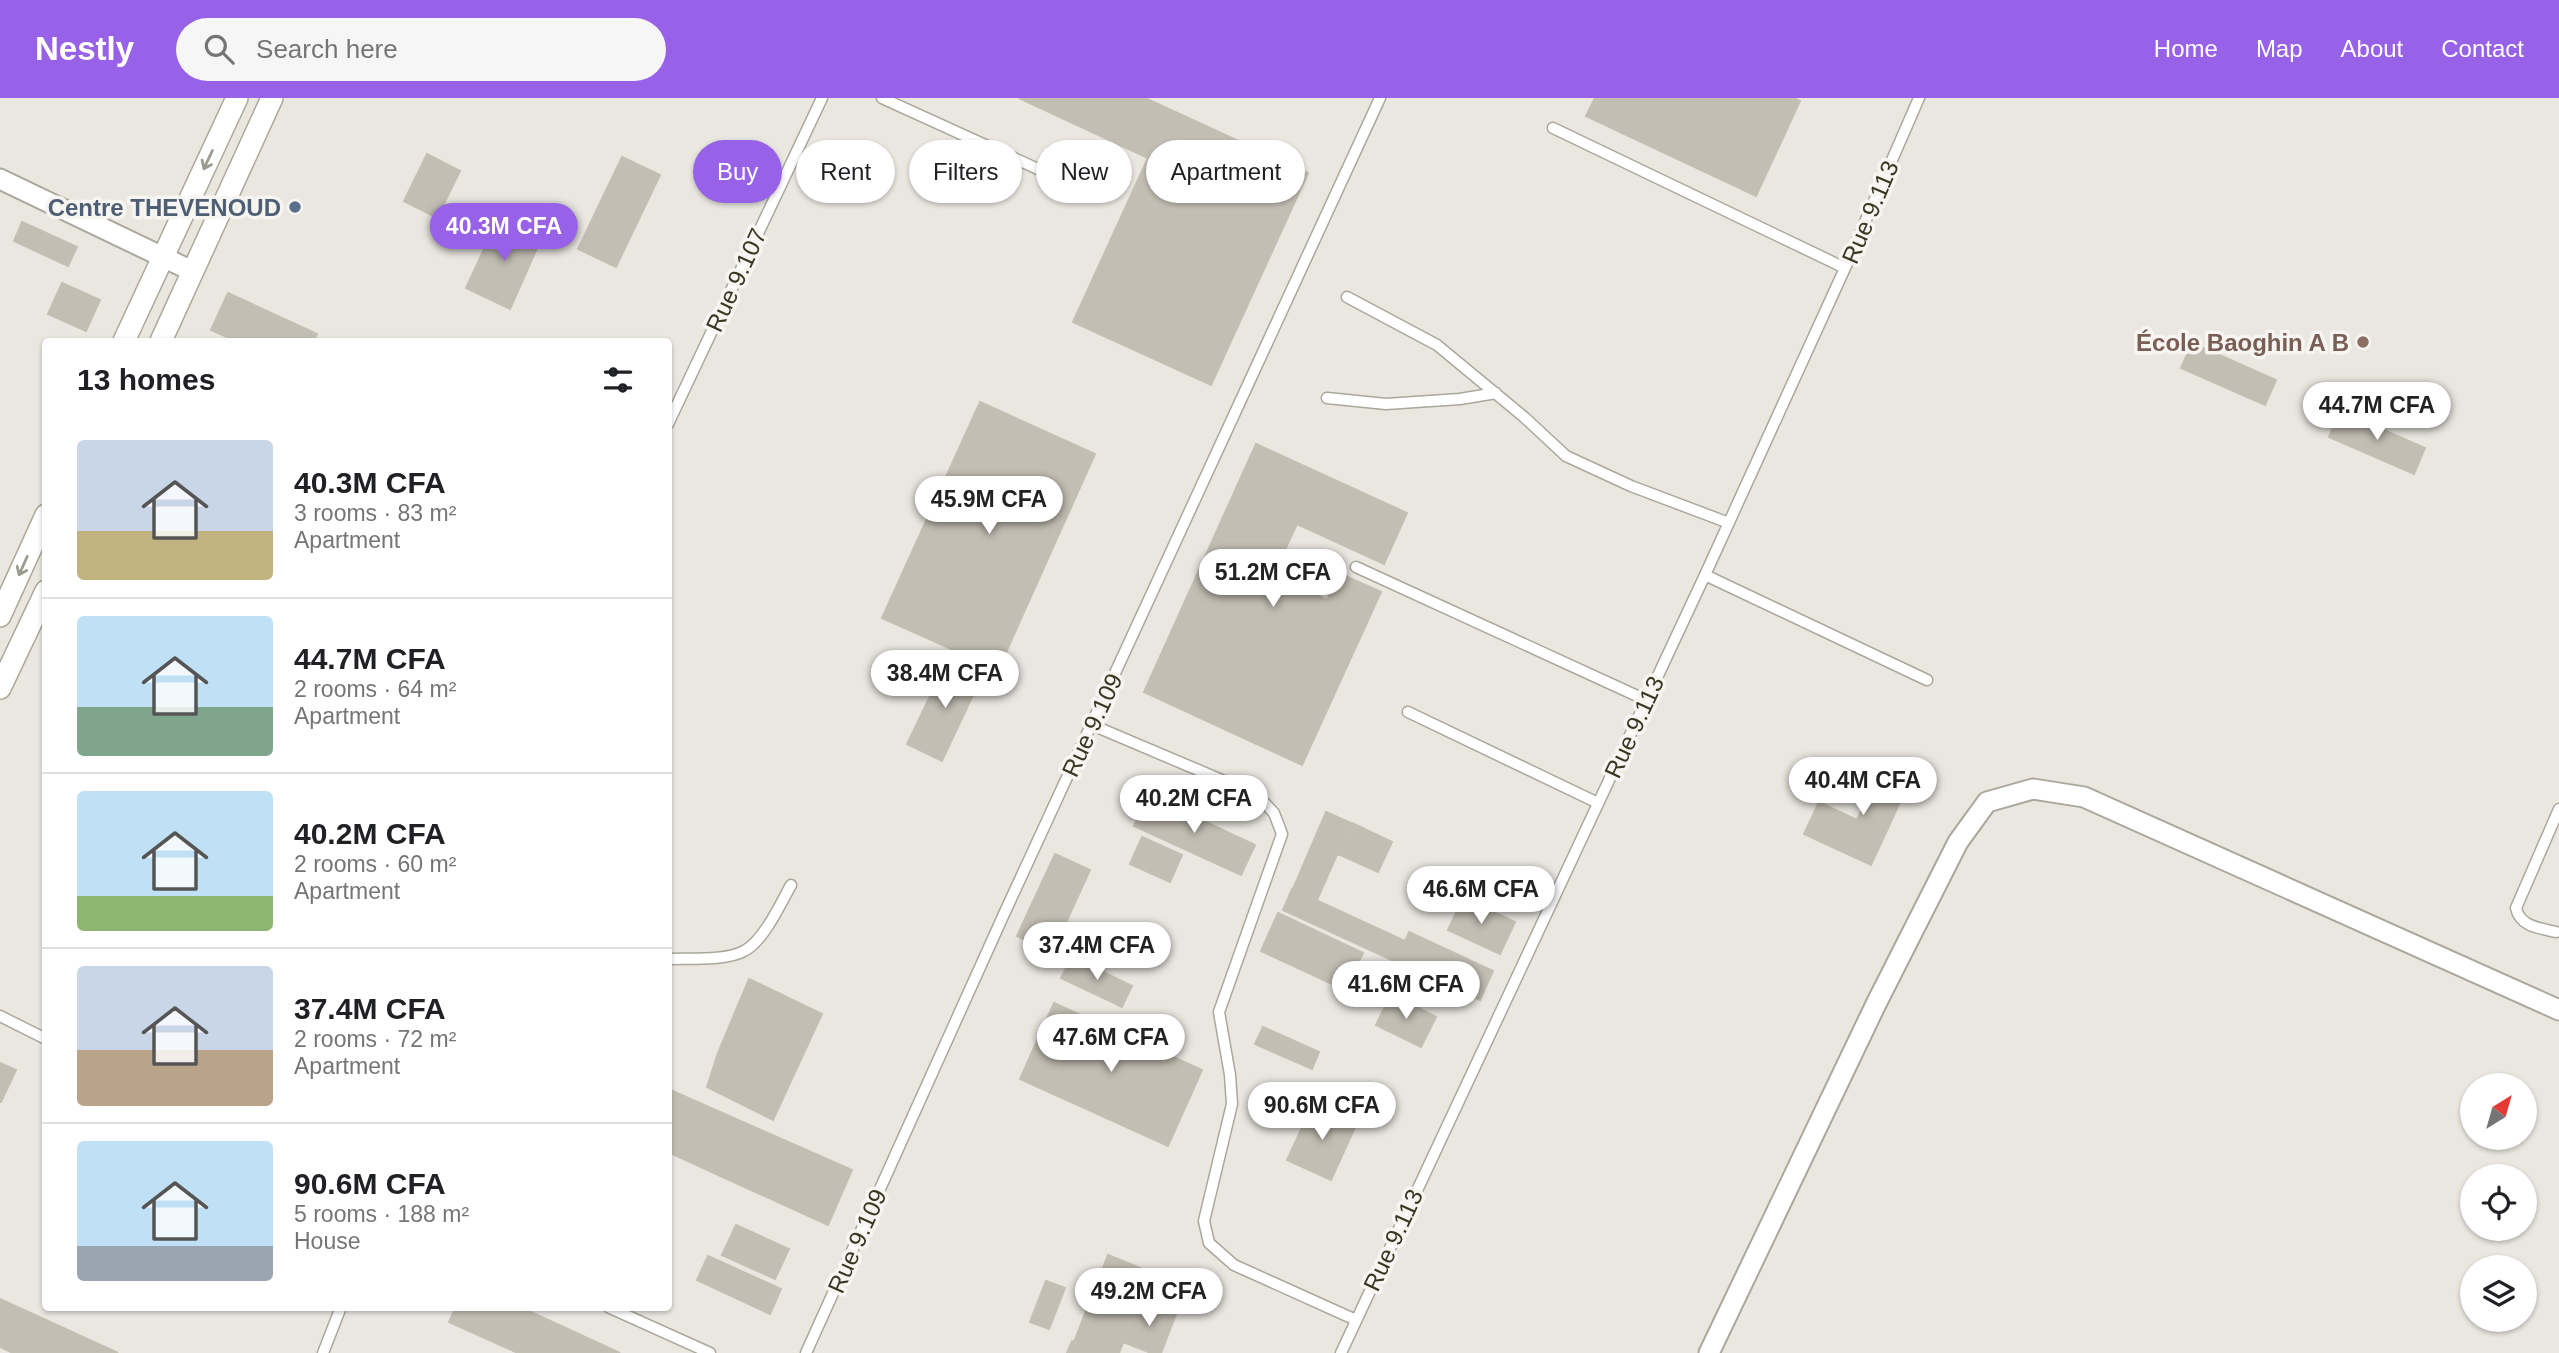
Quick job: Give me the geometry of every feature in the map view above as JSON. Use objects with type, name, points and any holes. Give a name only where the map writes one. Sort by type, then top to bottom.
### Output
[{"type":"main road","points":[[125,338],[237,98]]},
{"type":"main road","points":[[162,338],[272,98]]},
{"type":"main road","points":[[0,616],[5,593],[42,523]]},
{"type":"main road","points":[[0,688],[42,599]]},
{"type":"street","points":[[0,180],[192,271]]},
{"type":"street","points":[[1709,1353],[1870,1016],[1958,842],[1987,802],[2032,789],[2084,797],[2559,1010]]},
{"type":"lane","name":"Rue 9.107","points":[[672,415],[821,98]]},
{"type":"lane","points":[[882,98],[1036,168]]},
{"type":"lane","name":"Rue 9.109","points":[[806,1353],[1380,98]]},
{"type":"lane","name":"Rue 9.113","points":[[1341,1353],[1729,523],[1919,98]]},
{"type":"lane","points":[[1553,128],[1845,268]]},
{"type":"lane","points":[[1347,297],[1437,345],[1566,456],[1631,486],[1729,523]]},
{"type":"lane","points":[[1326,398],[1386,404],[1460,399],[1496,393]]},
{"type":"lane","points":[[1356,567],[1646,700]]},
{"type":"lane","points":[[1705,575],[1927,680]]},
{"type":"lane","points":[[1408,712],[1598,803]]},
{"type":"lane","points":[[1092,725],[1257,795],[1274,813],[1282,834],[1219,1012],[1232,1104],[1204,1221],[1209,1243],[1234,1265],[1356,1320]]},
{"type":"lane","points":[[2558,813],[2516,908],[2518,918],[2525,923],[2558,931]]},
{"type":"lane","points":[[672,959],[730,956],[746,951],[769,925],[791,885]]},
{"type":"lane","points":[[0,1016],[42,1036]]},
{"type":"lane","points":[[323,1353],[339,1311]]},
{"type":"lane","points":[[617,1311],[710,1353]]},
{"type":"building","points":[[1019,98],[1145,98],[1236,140],[1146,140],[1146,157],[1132,151],[1132,140],[1109,140]]},
{"type":"building","points":[[1595,98],[1793,98],[1800,101],[1756,196],[1586,116]]},
{"type":"building","points":[[427,154],[460,171],[437,218],[404,201]]},
{"type":"building","points":[[622,157],[660,175],[616,267],[578,249]]},
{"type":"building","points":[[1146,162],[1146,203],[1294,203],[1211,385],[1073,322],[1127,203],[1132,203],[1132,193]]},
{"type":"building","points":[[499,217],[542,237],[510,309],[466,288]]},
{"type":"building","points":[[22,222],[77,247],[68,266],[14,241]]},
{"type":"building","points":[[62,283],[100,300],[86,331],[48,314]]},
{"type":"building","points":[[228,293],[317,334],[315,338],[229,338],[211,330]]},
{"type":"building","points":[[2192,343],[2276,380],[2265,405],[2181,368]]},
{"type":"building","points":[[980,402],[1095,454],[998,670],[882,618]]},
{"type":"building","points":[[2340,411],[2425,448],[2414,474],[2329,437]]},
{"type":"building","points":[[1256,444],[1407,513],[1384,564],[1297,524],[1273,575],[1327,600],[1339,573],[1381,592],[1302,765],[1144,692]]},
{"type":"building","points":[[948,659],[982,676],[942,761],[907,744]]},
{"type":"building","points":[[1884,761],[1913,774],[1871,865],[1804,834],[1819,802],[1857,820]]},
{"type":"building","points":[[1148,795],[1255,845],[1241,875],[1134,826]]},
{"type":"building","points":[[1326,812],[1351,823],[1317,900],[1293,889]]},
{"type":"building","points":[[1352,823],[1392,842],[1378,872],[1338,854]]},
{"type":"building","points":[[1142,837],[1182,855],[1170,882],[1130,864]]},
{"type":"building","points":[[1055,854],[1090,870],[1052,953],[1017,936]]},
{"type":"building","points":[[1292,889],[1405,941],[1396,962],[1283,910]]},
{"type":"building","points":[[1463,898],[1515,922],[1500,954],[1448,930]]},
{"type":"building","points":[[1278,913],[1363,953],[1345,990],[1261,951]]},
{"type":"building","points":[[1409,932],[1493,971],[1480,1000],[1396,962]]},
{"type":"building","points":[[1072,957],[1132,986],[1122,1007],[1061,978]]},
{"type":"building","points":[[749,979],[822,1014],[773,1120],[707,1087]]},
{"type":"building","points":[[1391,994],[1436,1017],[1421,1047],[1376,1025]]},
{"type":"building","points":[[1054,1003],[1202,1070],[1168,1146],[1020,1079]]},
{"type":"building","points":[[1263,1027],[1319,1052],[1312,1069],[1255,1044]]},
{"type":"building","points":[[0,1063],[16,1070],[1,1102],[0,1102]]},
{"type":"building","points":[[672,1091],[852,1170],[828,1225],[672,1154]]},
{"type":"building","points":[[1313,1104],[1357,1123],[1331,1180],[1287,1160]]},
{"type":"building","points":[[736,1225],[789,1249],[775,1279],[722,1255]]},
{"type":"building","points":[[1108,1255],[1150,1272],[1119,1353],[1101,1353],[1074,1342]]},
{"type":"building","points":[[708,1256],[781,1289],[770,1314],[697,1280]]},
{"type":"building","points":[[1046,1281],[1065,1288],[1049,1329],[1030,1322]]},
{"type":"building","points":[[0,1299],[118,1353],[13,1353],[0,1347]]},
{"type":"building","points":[[1139,1299],[1176,1314],[1161,1353],[1151,1353],[1123,1342]]},
{"type":"building","points":[[454,1311],[529,1311],[620,1353],[518,1353],[449,1322]]},
{"type":"building","points":[[1072,1341],[1074,1342],[1101,1353],[1067,1353]]},
{"type":"place","name":"Centre THEVENOUD","points":[[295,207]]},
{"type":"place","name":"École Baoghin A B","points":[[2363,342]]}]
